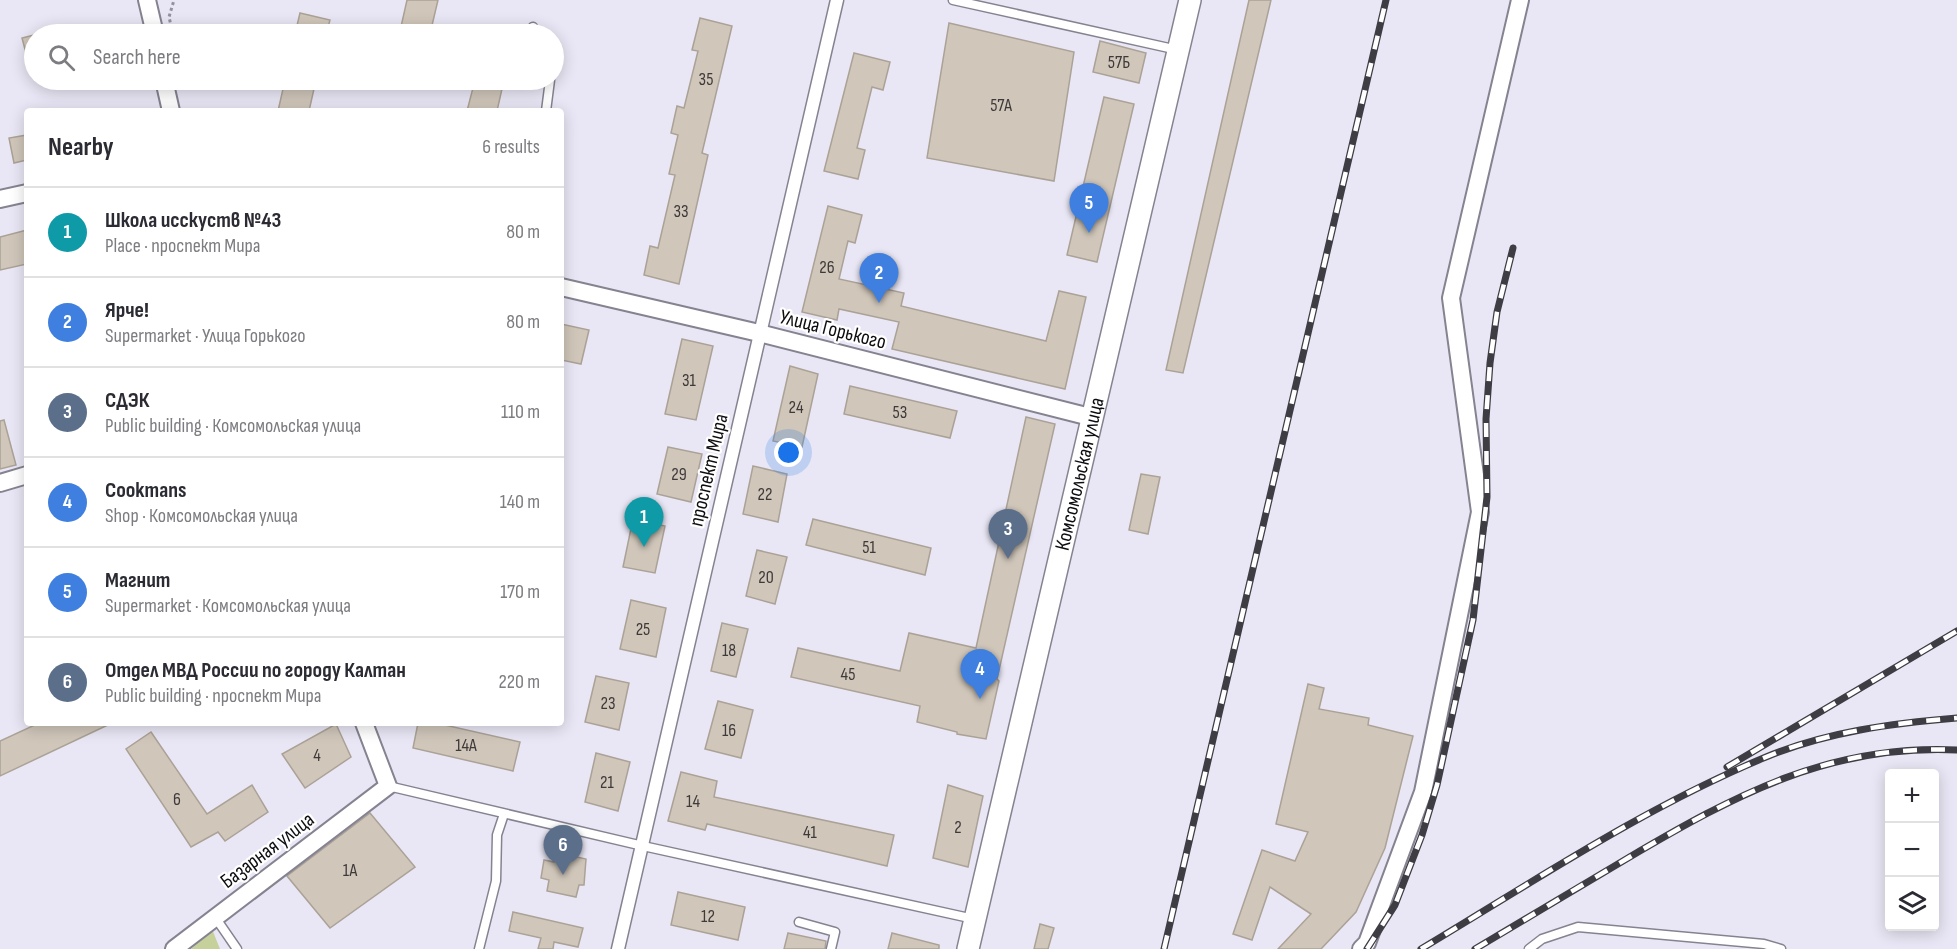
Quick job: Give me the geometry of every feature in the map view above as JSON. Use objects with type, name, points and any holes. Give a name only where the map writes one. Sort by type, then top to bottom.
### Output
[{"type":"street","points":[[147,0],[152,24]]},
{"type":"street","name":"проспект Мира","points":[[618,949],[837,0]]},
{"type":"street","name":"Комсомольская улица","points":[[968,949],[1190,0]]},
{"type":"street","points":[[1361,949],[1367,943],[1423,792],[1480,512],[1451,298],[1520,0]]},
{"type":"street","points":[[167,90],[170,108]]},
{"type":"street","points":[[0,199],[24,195]]},
{"type":"street","name":"Улица Горького","points":[[564,288],[759,333],[1094,418]]},
{"type":"street","points":[[0,483],[24,476]]},
{"type":"street","points":[[365,726],[388,786]]},
{"type":"street","name":"Базарная улица","points":[[174,949],[388,786]]},
{"type":"lane","points":[[953,0],[1178,50]]},
{"type":"lane","points":[[546,108],[548,90]]},
{"type":"lane","points":[[388,786],[643,846],[975,919]]},
{"type":"lane","points":[[479,949],[496,882],[497,835],[504,814]]},
{"type":"lane","points":[[215,917],[237,949]]},
{"type":"lane","points":[[799,922],[835,932],[831,949]]},
{"type":"lane","points":[[1529,949],[1542,939],[1578,927],[1764,944],[1781,949]]},
{"type":"path","points":[[171,24],[170,17],[174,0]]},
{"type":"green space","points":[[212,929],[220,949],[191,949]]},
{"type":"building","points":[[407,0],[438,0],[432,24],[402,24]]},
{"type":"building","points":[[1249,0],[1271,0],[1183,373],[1166,370]]},
{"type":"building","points":[[300,13],[330,20],[329,24],[297,24]]},
{"type":"building","points":[[700,18],[732,26],[702,153],[708,155],[679,284],[644,275],[650,246],[658,248],[675,175],[669,174],[678,135],[671,133],[677,106],[684,108],[698,51],[692,50]]},
{"type":"building","points":[[949,23],[1074,52],[1054,181],[927,158]]},
{"type":"building","points":[[1100,41],[1146,53],[1139,83],[1093,72]]},
{"type":"building","points":[[854,53],[890,62],[883,90],[872,87],[857,148],[865,150],[858,179],[824,171]]},
{"type":"building","points":[[283,90],[314,90],[310,108],[279,108]]},
{"type":"building","points":[[472,90],[502,90],[498,108],[468,108]]},
{"type":"building","points":[[1104,97],[1134,104],[1097,262],[1067,255]]},
{"type":"building","points":[[24,136],[24,161],[14,163],[9,138]]},
{"type":"building","points":[[828,206],[862,215],[855,243],[848,241],[839,279],[904,293],[901,306],[1046,341],[1059,291],[1086,297],[1065,389],[892,349],[899,322],[839,309],[837,320],[802,312]]},
{"type":"building","points":[[24,231],[24,265],[0,270],[0,237]]},
{"type":"building","points":[[564,325],[589,330],[581,364],[564,361]]},
{"type":"building","points":[[682,339],[713,346],[696,420],[665,414]]},
{"type":"building","points":[[790,366],[818,374],[802,447],[773,441]]},
{"type":"building","points":[[850,386],[957,411],[950,438],[844,414]]},
{"type":"building","points":[[1026,417],[1055,424],[997,679],[999,681],[986,739],[957,734],[957,732],[917,722],[920,706],[791,677],[798,648],[900,671],[909,633],[976,648]]},
{"type":"building","points":[[4,420],[16,465],[0,469],[0,421]]},
{"type":"building","points":[[668,447],[702,454],[691,502],[657,494]]},
{"type":"building","points":[[753,466],[787,474],[778,522],[743,514]]},
{"type":"building","points":[[1141,474],[1160,477],[1148,534],[1129,530]]},
{"type":"building","points":[[633,519],[665,526],[655,573],[623,567]]},
{"type":"building","points":[[813,519],[931,548],[925,575],[806,545]]},
{"type":"building","points":[[757,550],[787,557],[775,604],[746,596]]},
{"type":"building","points":[[631,600],[666,608],[656,657],[620,649]]},
{"type":"building","points":[[722,623],[748,629],[736,677],[711,671]]},
{"type":"building","points":[[596,676],[629,683],[619,730],[585,722]]},
{"type":"building","points":[[1308,684],[1324,688],[1319,709],[1369,718],[1368,725],[1413,736],[1385,848],[1356,912],[1321,949],[1278,949],[1311,914],[1270,887],[1252,940],[1233,934],[1262,850],[1295,861],[1308,832],[1276,824]]},
{"type":"building","points":[[718,701],[753,710],[741,758],[705,749]]},
{"type":"building","points":[[32,726],[106,726],[0,776],[0,741]]},
{"type":"building","points":[[332,726],[337,726],[351,757],[305,788],[282,754]]},
{"type":"building","points":[[417,726],[449,726],[520,742],[513,771],[413,748]]},
{"type":"building","points":[[151,732],[207,814],[252,785],[268,812],[225,841],[218,832],[191,847],[126,749]]},
{"type":"building","points":[[596,753],[630,762],[618,811],[585,802]]},
{"type":"building","points":[[681,772],[717,781],[714,797],[894,835],[887,866],[707,824],[705,830],[668,821]]},
{"type":"building","points":[[948,785],[983,796],[968,867],[933,858]]},
{"type":"building","points":[[370,813],[415,867],[330,928],[287,876]]},
{"type":"building","points":[[555,852],[586,859],[584,885],[579,885],[576,897],[547,891],[549,880],[541,878],[544,860],[554,862]]},
{"type":"building","points":[[678,892],[745,907],[738,940],[671,925]]},
{"type":"building","points":[[513,912],[583,928],[578,947],[554,942],[553,949],[538,949],[541,938],[509,931]]},
{"type":"building","points":[[1040,924],[1054,928],[1048,949],[1034,949]]},
{"type":"building","points":[[788,933],[826,941],[825,949],[784,949]]},
{"type":"building","points":[[892,933],[939,945],[939,949],[888,949]]},
{"type":"railway","points":[[1164,949],[1386,0]]},
{"type":"railway","points":[[1367,949],[1395,905],[1422,835],[1437,785],[1473,620],[1487,497],[1486,419],[1490,363],[1497,312],[1513,248]]},
{"type":"railway","points":[[1727,767],[1957,631]]},
{"type":"railway","points":[[1421,949],[1633,822],[1766,757],[1812,741],[1860,730],[1957,718]]},
{"type":"railway","points":[[1475,949],[1668,835],[1745,795],[1785,778],[1867,755],[1911,750],[1957,750]]},
{"type":"place","name":"Магнит","points":[[1089,233]]},
{"type":"place","name":"Ярче!","points":[[879,303]]},
{"type":"place","name":"Школа исскуств №43","points":[[644,547]]},
{"type":"place","name":"СДЭК","points":[[1008,559]]},
{"type":"place","name":"Cookmans","points":[[980,699]]},
{"type":"place","name":"Отдел МВД России по городу Калтан","points":[[563,875]]}]
